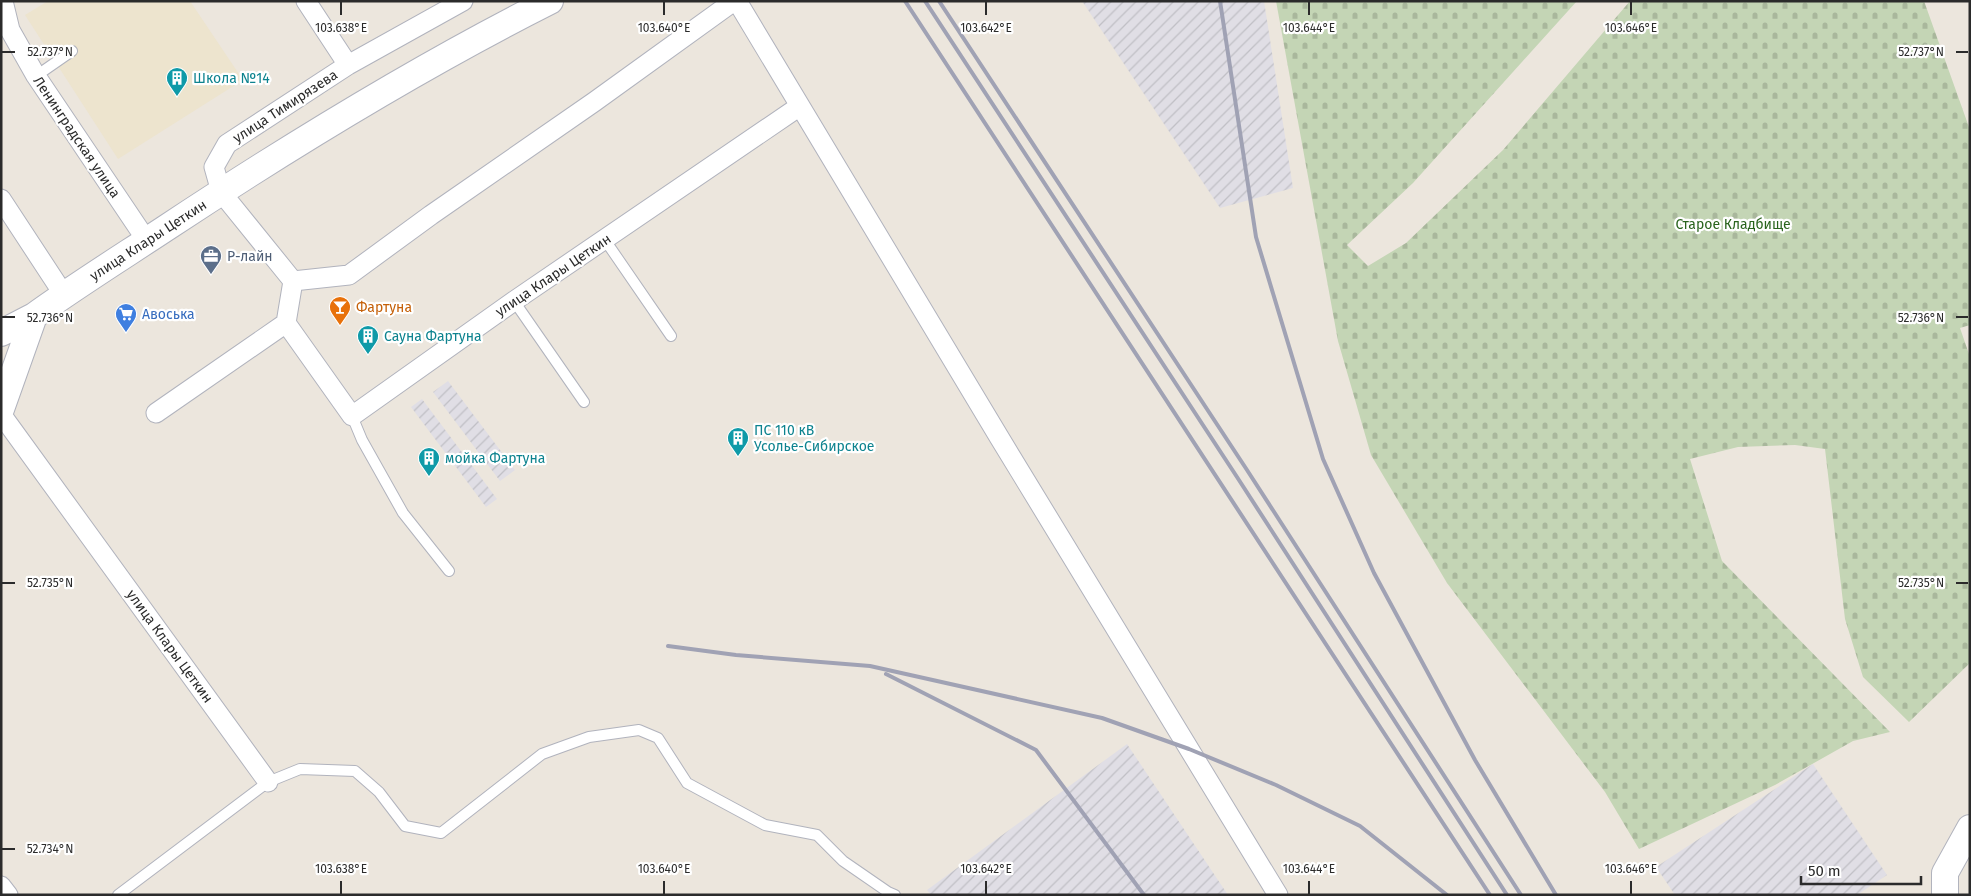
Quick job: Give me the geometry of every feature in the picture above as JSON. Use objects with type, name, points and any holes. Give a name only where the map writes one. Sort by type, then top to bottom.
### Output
[{"type":"street","name":"Ленинградская улица","points":[[3,1],[10,30],[36,76],[147,241]]},
{"type":"street","name":"улица Тимирязева","points":[[221,192],[214,167],[227,144],[348,64],[306,1]]},
{"type":"street","points":[[348,64],[463,1]]},
{"type":"street","name":"улица Клары Цеткин","points":[[1,333],[34,316],[221,192],[382,92],[481,36],[550,1]]},
{"type":"street","points":[[294,281],[349,275],[735,1],[1278,895]]},
{"type":"street","name":"улица Клары Цеткин","points":[[352,416],[514,301],[800,106]]},
{"type":"street","points":[[221,192],[294,281]]},
{"type":"street","points":[[2,202],[64,295]]},
{"type":"street","points":[[156,414],[286,323],[294,281]]},
{"type":"street","points":[[1,409],[34,316]]},
{"type":"street","points":[[286,323],[352,416]]},
{"type":"street","name":"улица Клары Цеткин","points":[[1,414],[268,782]]},
{"type":"street","points":[[1945,895],[1945,873],[1970,828]]},
{"type":"street","points":[[1,886],[8,895]]},
{"type":"lane","points":[[36,76],[72,51]]},
{"type":"lane","points":[[605,240],[671,336]]},
{"type":"lane","points":[[514,301],[584,402]]},
{"type":"lane","points":[[352,416],[362,440],[404,513],[449,571]]},
{"type":"lane","points":[[118,895],[268,782],[300,769],[355,771],[379,792],[405,826],[441,833],[542,754],[588,737],[639,730],[658,738],[687,783],[765,825],[817,835],[843,861],[894,895]]},
{"type":"shaded area","points":[[48,1],[190,1],[243,80],[118,159],[25,15]]},
{"type":"shaded area","points":[[1082,1],[1264,1],[1293,188],[1220,208]]},
{"type":"shaded area","points":[[448,381],[515,470],[500,481],[433,392]]},
{"type":"shaded area","points":[[422,399],[497,499],[486,507],[411,407]]},
{"type":"shaded area","points":[[1127,744],[1228,895],[931,895],[927,890]]},
{"type":"shaded area","points":[[1813,764],[1887,875],[1857,895],[1675,895],[1656,867]]},
{"type":"green space","name":"Старое Кладбище","points":[[1276,1],[1577,1],[1413,183],[1347,245],[1368,266],[1406,243],[1503,150],[1630,1],[1924,1],[1970,130],[1970,325],[1960,328],[1970,357],[1970,663],[1909,722],[1863,677],[1845,619],[1825,449],[1795,445],[1738,447],[1690,459],[1722,561],[1890,732],[1853,741],[1775,785],[1639,849],[1605,792],[1447,583],[1371,455],[1338,341]]},
{"type":"railway","points":[[905,1],[1490,895]]},
{"type":"railway","points":[[925,1],[1237,477],[1507,895]]},
{"type":"railway","points":[[939,1],[1247,470],[1521,895]]},
{"type":"railway","points":[[1220,1],[1256,237],[1323,459],[1374,573],[1475,760],[1556,895]]},
{"type":"railway","points":[[668,646],[736,655],[870,666],[1102,718],[1189,749],[1276,785],[1360,826],[1447,895]]},
{"type":"railway","points":[[886,674],[1036,750],[1144,895]]},
{"type":"place","name":"Школа №14","points":[[177,97]]},
{"type":"place","name":"Р-лайн","points":[[211,275]]},
{"type":"place","name":"Фартуна","points":[[340,326]]},
{"type":"place","name":"Авоська","points":[[126,333]]},
{"type":"place","name":"Сауна Фартуна","points":[[368,355]]},
{"type":"place","name":"ПС 110 кВ Усолье-Сибирское","points":[[738,457]]},
{"type":"place","name":"мойка Фартуна","points":[[429,477]]}]
